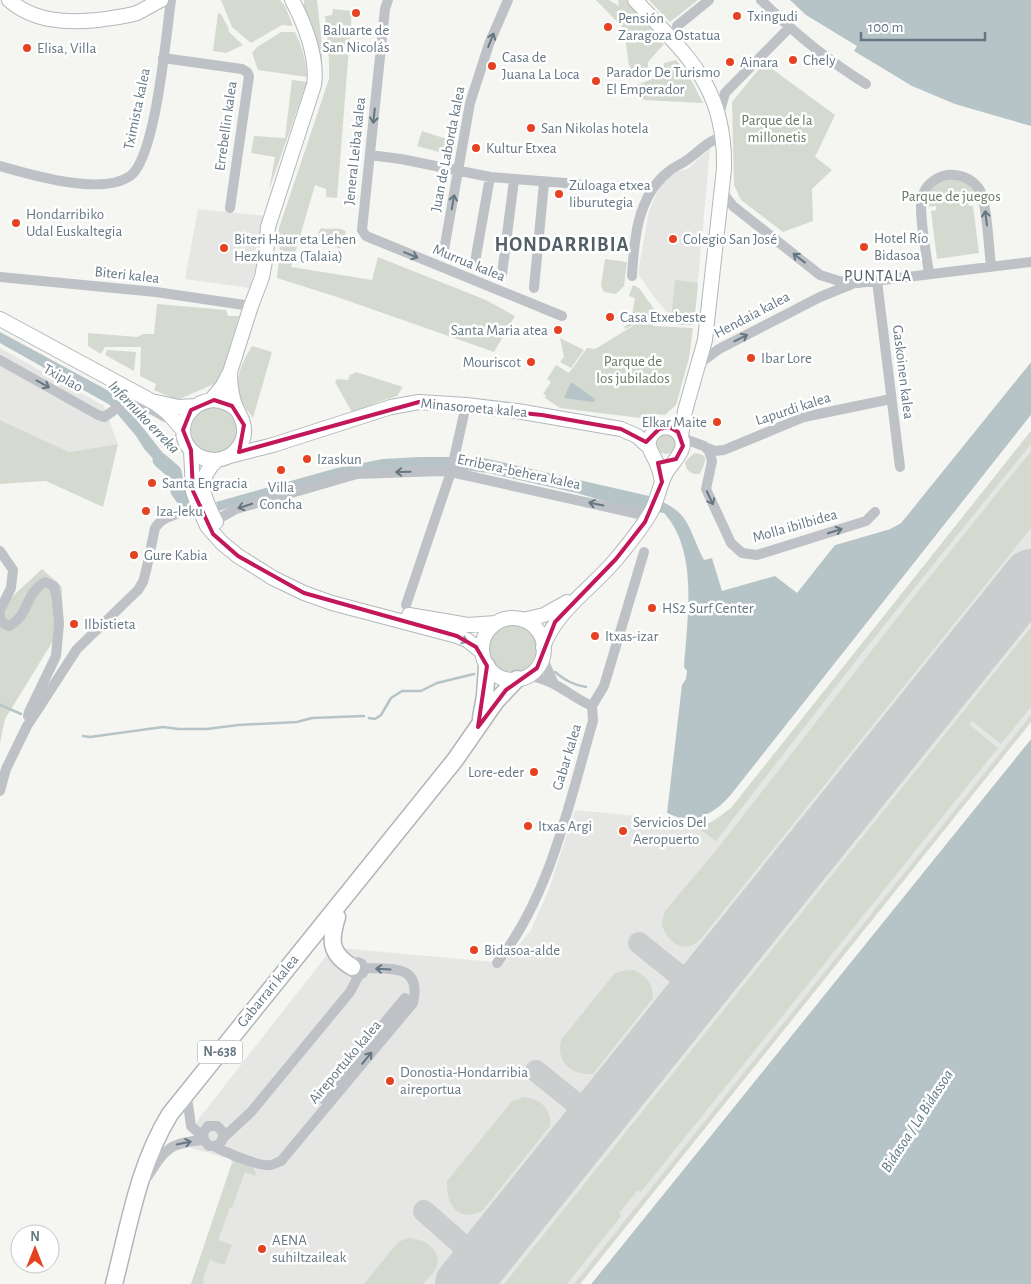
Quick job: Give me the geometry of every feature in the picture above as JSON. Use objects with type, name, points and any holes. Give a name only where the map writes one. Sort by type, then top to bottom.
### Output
[{"type":"main road","name":"N-638","points":[[478,727],[486,696],[485,659]]},
{"type":"main road","name":"N-638","points":[[478,727],[496,701],[522,677]]},
{"type":"main road","name":"Gabarrari kalea","points":[[114,1284],[136,1192],[152,1145],[170,1114],[456,760],[478,727]]},
{"type":"main road","name":"Gabarrari kalea","points":[[125,1239],[146,1179],[166,1134],[337,917],[376,859]]},
{"type":"main road","points":[[337,917],[332,938],[333,946],[339,958],[358,970]]},
{"type":"main road","points":[[188,1104],[190,1095],[208,1072],[211,1063]]},
{"type":"street","points":[[9,0],[35,15],[56,21],[80,21],[125,16],[138,12],[161,0]]},
{"type":"street","name":"Tximista kalea","points":[[0,166],[36,177],[66,183],[108,183],[129,177],[139,166],[152,127],[171,0]]},
{"type":"street","name":"Jeneral Leiba kalea","points":[[366,236],[362,230],[385,9],[388,0]]},
{"type":"street","name":"Juan de Laborda kalea","points":[[444,250],[470,103],[489,44],[508,0]]},
{"type":"street","points":[[543,652],[555,622],[616,559],[654,506],[662,482],[680,446],[687,403],[700,363],[707,328],[724,168],[723,138],[719,115],[710,92],[697,69],[635,0]]},
{"type":"street","points":[[678,26],[709,0]]},
{"type":"street","points":[[761,0],[789,28],[836,66],[866,84]]},
{"type":"street","points":[[211,400],[222,387],[230,372],[264,267],[268,227],[314,85],[315,61],[296,4]]},
{"type":"street","points":[[719,115],[725,93],[789,28]]},
{"type":"street","name":"Errebellin kalea","points":[[163,58],[242,69],[247,72],[230,208]]},
{"type":"street","points":[[632,276],[636,226],[644,205],[656,184],[668,171],[682,164],[708,142],[723,138]]},
{"type":"street","points":[[370,156],[401,159],[490,177],[544,183],[578,184]]},
{"type":"street","points":[[929,274],[921,210],[922,198],[932,182],[948,175],[959,175],[966,178],[980,190],[984,202],[991,266]]},
{"type":"street","points":[[474,262],[490,177]]},
{"type":"street","points":[[502,274],[514,180]]},
{"type":"street","points":[[534,288],[544,183]]},
{"type":"street","points":[[722,187],[726,197],[733,206],[820,275],[824,280],[825,286],[824,292],[820,297]]},
{"type":"street","name":"Murrua kalea","points":[[366,236],[562,316]]},
{"type":"street","points":[[820,275],[839,281],[858,283],[1031,262]]},
{"type":"street","name":"Biteri kalea","points":[[0,277],[156,292],[251,306]]},
{"type":"street","name":"Gaskoinen kalea","points":[[877,280],[900,467]]},
{"type":"street","name":"Hendaia kalea","points":[[700,363],[720,349],[820,297],[839,288],[858,283]]},
{"type":"street","points":[[0,319],[148,399],[168,413],[202,458],[223,458]]},
{"type":"street","name":"Txiplao","points":[[0,360],[104,417],[129,404],[144,406],[164,416],[186,439]]},
{"type":"street","points":[[230,372],[232,391],[244,429],[242,440],[239,446],[205,473],[198,488],[199,514],[241,553],[275,574],[306,590],[357,605],[459,624],[478,625],[496,623],[507,619],[523,620],[544,615],[596,581]]},
{"type":"street","name":"Lapurdi kalea","points":[[680,446],[706,448],[715,451],[724,450],[804,417],[891,398]]},
{"type":"street","points":[[148,399],[172,406],[195,406],[211,400],[227,403],[237,410]]},
{"type":"street","name":"Minasoroeta kalea","points":[[223,458],[273,445],[401,405],[420,402],[466,405],[542,415],[621,430],[637,436],[652,452]]},
{"type":"street","points":[[662,482],[652,452],[651,436],[678,416],[687,403]]},
{"type":"street","points":[[406,605],[451,471],[466,405]]},
{"type":"street","points":[[195,406],[185,420],[186,439],[198,488],[199,514],[222,542],[238,556],[273,578],[332,604],[457,636],[476,646],[497,675],[510,679],[522,677],[553,682]]},
{"type":"street","points":[[661,428],[674,429],[680,446]]},
{"type":"street","name":"Minasoroeta kalea","points":[[621,430],[661,428]]},
{"type":"street","points":[[244,429],[257,440],[273,445]]},
{"type":"street","points":[[652,452],[658,460],[667,462],[680,446]]},
{"type":"street","name":"Molla ibilbidea","points":[[706,448],[712,461],[706,490],[731,543],[742,553],[757,554],[866,521],[874,512]]},
{"type":"street","name":"Erribera-behera kalea","points":[[27,726],[77,649],[138,590],[143,582],[155,528],[157,524],[169,516],[236,509],[357,474],[451,471],[644,518]]},
{"type":"street","points":[[0,551],[13,570],[11,588],[0,610]]},
{"type":"street","name":"Gabar kalea","points":[[497,964],[512,944],[542,887],[593,720],[592,706],[604,686],[644,552]]},
{"type":"street","points":[[0,615],[1,622],[9,626],[19,621],[35,587],[45,582],[54,586],[59,624],[56,656],[29,712],[27,726],[6,768],[0,791]]},
{"type":"street","points":[[523,620],[537,630],[547,672],[553,682],[576,699],[592,706]]},
{"type":"street","name":"N-638","points":[[485,659],[484,639],[486,632],[496,623]]},
{"type":"street","name":"N-638","points":[[522,677],[537,668],[543,652]]},
{"type":"street","name":"Aireportuko kalea","points":[[269,1165],[281,1161],[413,1003],[415,996],[413,980],[401,969],[358,970]]},
{"type":"street","points":[[214,1146],[220,1143],[257,1104],[350,992],[358,970]]},
{"type":"street","name":"Aireportuko kalea","points":[[269,1165],[279,1158],[359,1053],[406,998]]},
{"type":"street","points":[[188,1104],[191,1126],[210,1146],[263,1165],[269,1165]]},
{"type":"street","name":"Gabarrari kalea","points":[[146,1179],[159,1158],[169,1147],[203,1138],[206,1128],[214,1125],[222,1130],[223,1138]]},
{"type":"highlighted area","points":[[214,400],[232,406],[244,425],[239,452],[419,402],[542,415],[621,429],[646,442],[659,429],[669,427],[678,432],[683,446],[676,459],[658,463],[662,482],[645,522],[616,559],[555,622],[537,668],[506,690],[478,727],[487,666],[476,647],[457,636],[304,593],[238,556],[213,534],[193,491],[191,450],[183,430],[191,410]]},
{"type":"shaded area","name":"Colegio San José","points":[[710,148],[694,325],[677,325],[639,275],[649,211],[662,182],[674,172],[688,169]]},
{"type":"shaded area","name":"Biteri Haur eta Lehen Hezkuntza (Talaia)","points":[[198,209],[267,216],[258,238],[255,257],[258,259],[250,288],[185,279]]},
{"type":"shaded area","points":[[0,348],[104,406],[118,444],[69,452],[0,420]]},
{"type":"shaded area","points":[[1031,431],[1031,722],[580,1284],[191,1284],[232,1163],[234,1163],[230,1159],[191,1148],[197,1121],[330,951],[340,948],[504,963],[531,930],[549,889],[575,810],[657,818],[658,822],[688,829],[698,828],[722,816],[731,808]]},
{"type":"green space","points":[[221,0],[280,0],[285,6],[293,26],[282,25],[251,43],[232,27]]},
{"type":"green space","points":[[304,0],[317,0],[322,45],[322,76],[304,11]]},
{"type":"green space","points":[[596,0],[609,0],[619,6],[618,0],[626,0],[664,44],[648,62],[648,68],[633,75],[629,65],[624,29]]},
{"type":"green space","points":[[649,0],[698,0],[670,22]]},
{"type":"green space","points":[[333,9],[352,11],[337,198],[326,197],[326,189],[315,185],[291,267],[372,280],[378,257],[486,300],[515,316],[494,352],[277,278],[280,250],[279,228],[329,79],[325,16],[332,15]]},
{"type":"green space","points":[[218,13],[221,14],[229,32],[243,45],[226,53],[213,51]]},
{"type":"green space","points":[[281,32],[295,32],[306,65],[307,77],[258,70],[252,53],[257,47]]},
{"type":"green space","points":[[676,60],[688,74],[703,103],[643,100],[637,85],[662,75],[664,63]]},
{"type":"green space","name":"Parque de la millonetis","points":[[764,63],[835,115],[815,157],[832,170],[812,189],[813,221],[783,232],[741,200],[734,185],[732,102]]},
{"type":"green space","points":[[292,80],[307,82],[269,190],[275,157],[251,153],[254,136],[285,138]]},
{"type":"green space","points":[[422,131],[456,142],[453,156],[417,146]]},
{"type":"green space","name":"Parque de juegos","points":[[954,177],[974,187],[980,200],[968,202],[969,206],[973,206],[979,253],[937,259],[931,211],[936,210],[936,206],[924,207],[925,200],[933,186]]},
{"type":"green space","points":[[321,228],[338,228],[346,232],[342,246],[339,249],[318,233]]},
{"type":"green space","points":[[605,259],[627,262],[624,286],[616,294],[604,292],[601,286]]},
{"type":"green space","points":[[675,280],[698,283],[694,325],[677,325],[671,318]]},
{"type":"green space","name":"Parque de los jubilados","points":[[633,285],[639,288],[662,320],[661,324],[653,324],[653,326],[693,328],[689,358],[676,405],[665,415],[654,414],[643,420],[640,418],[560,408],[545,398],[546,395],[543,394],[551,382],[547,379],[556,365],[569,373],[587,348],[595,349],[636,324],[651,325],[640,322],[625,329],[624,327],[635,320],[632,315],[635,298],[629,296]]},
{"type":"green space","points":[[157,304],[226,310],[228,316],[239,316],[219,382],[177,400],[154,390],[156,384],[140,376],[141,347],[105,347],[101,354],[88,346],[88,333],[137,337],[143,334],[154,334]]},
{"type":"green space","points":[[560,338],[584,350],[571,368],[560,362],[564,357]]},
{"type":"green space","points":[[252,346],[272,352],[253,418],[241,401],[238,391],[238,377],[242,364]]},
{"type":"green space","points":[[107,350],[136,352],[134,371],[105,355]]},
{"type":"green space","points":[[356,372],[403,387],[397,396],[378,402],[354,416],[335,382],[337,379],[348,380],[350,375]]},
{"type":"green space","points":[[209,407],[219,407],[233,417],[237,430],[233,443],[227,449],[219,453],[209,453],[195,443],[191,435],[191,425],[201,411]]},
{"type":"green space","points":[[0,420],[69,452],[118,444],[103,507],[46,481],[0,484]]},
{"type":"green space","points":[[1031,431],[1031,444],[866,648],[716,841],[698,828],[712,822],[731,808]]},
{"type":"green space","points":[[666,434],[673,437],[676,444],[673,451],[666,454],[659,451],[656,444],[659,437]]},
{"type":"green space","points":[[1031,451],[1031,528],[700,940],[685,947],[676,944],[668,937],[663,928],[662,921],[665,911],[718,848],[900,614]]},
{"type":"green space","points":[[695,453],[705,458],[700,474],[689,472],[686,468],[685,462]]},
{"type":"green space","points":[[42,569],[62,587],[61,628],[5,719],[0,743],[0,608]]},
{"type":"green space","points":[[508,625],[518,625],[530,632],[537,644],[537,654],[530,666],[518,673],[508,673],[500,669],[493,662],[489,654],[489,644],[493,636],[500,629]]},
{"type":"green space","points":[[1031,627],[1031,707],[1001,744],[972,721],[969,724],[998,748],[641,1192],[638,1190],[619,1213],[621,1216],[567,1284],[504,1284]]},
{"type":"green space","points":[[1031,715],[1031,722],[580,1284],[574,1284]]},
{"type":"green space","points":[[633,970],[648,981],[652,988],[653,998],[593,1074],[572,1070],[563,1061],[560,1048],[561,1040],[614,974]]},
{"type":"green space","points":[[524,1097],[536,1100],[544,1106],[549,1115],[550,1126],[483,1210],[475,1214],[467,1215],[461,1213],[451,1204],[447,1190],[447,1181],[512,1101]]},
{"type":"green space","points":[[230,1159],[253,1167],[257,1176],[245,1172],[218,1240],[232,1245],[224,1265],[210,1260],[203,1284],[191,1284],[232,1163],[234,1164]]},
{"type":"green space","points":[[408,1238],[420,1240],[431,1246],[437,1256],[436,1268],[423,1284],[364,1284],[398,1242]]},
{"type":"water","points":[[790,0],[1031,0],[1031,126],[955,104],[912,86],[854,51],[857,46],[806,15]]},
{"type":"water","points":[[0,332],[109,391],[136,419],[177,471],[171,473],[157,463],[110,405],[0,343]]},
{"type":"water","points":[[1031,362],[1031,415],[730,796],[709,814],[693,819],[676,817],[667,813],[682,685],[686,679],[687,671],[684,667],[688,586],[682,547],[675,529],[664,513],[630,509],[577,493],[488,473],[409,467],[239,504],[219,511],[216,502],[337,468],[383,459],[479,457],[649,496],[673,508],[686,520],[704,560],[712,558],[722,591],[775,576],[797,593],[835,545],[890,529],[901,523]]},
{"type":"water","points":[[571,382],[595,399],[594,402],[564,398]]},
{"type":"water","name":"Bidasoa / La Bidassoa","points":[[1031,739],[1031,1284],[591,1284]]},
{"type":"pier","points":[[1031,359],[1031,362],[901,523],[890,529],[835,545],[837,542],[890,526],[900,521]]},
{"type":"pier","points":[[1031,415],[1031,419],[732,798],[720,810],[701,820],[677,821],[665,815],[667,813],[678,818],[700,818],[719,808],[730,796]]},
{"type":"pier","points":[[1031,737],[591,1284],[588,1284]]},
{"type":"waterway","name":"Infernuko erreka","points":[[160,460],[174,472],[178,491],[183,498],[195,504],[207,506]]},
{"type":"waterway","points":[[555,672],[569,682],[586,687]]},
{"type":"waterway","points":[[369,718],[375,719],[381,715],[391,698],[402,691],[421,691],[437,683],[474,674]]},
{"type":"waterway","points":[[0,705],[21,714]]},
{"type":"waterway","points":[[83,736],[90,737],[163,727],[207,729],[238,725],[297,722],[312,718],[364,716]]},
{"type":"taxiway","points":[[639,943],[680,976],[686,985],[688,994],[681,1013]]},
{"type":"taxiway","points":[[680,976],[694,980],[708,976],[716,970]]},
{"type":"taxiway","points":[[536,1071],[581,1109],[585,1123],[578,1141]]},
{"type":"taxiway","points":[[578,1105],[596,1108],[612,1099]]},
{"type":"taxiway","points":[[424,1211],[468,1250],[472,1264],[467,1279]]},
{"type":"taxiway","points":[[465,1247],[483,1248],[499,1240]]},
{"type":"runway","points":[[463,1284],[1031,577]]},
{"type":"place","name":"Baluarte de San Nicolás","points":[[356,13]]},
{"type":"place","name":"Txingudi","points":[[737,16]]},
{"type":"place","name":"Pensión Zaragoza Ostatua","points":[[608,27]]},
{"type":"place","name":"Elisa, Villa","points":[[27,48]]},
{"type":"place","name":"Chely","points":[[793,60]]},
{"type":"place","name":"Ainara","points":[[730,62]]},
{"type":"place","name":"Casa de Juana La Loca","points":[[492,66]]},
{"type":"place","name":"Parador De Turismo El Emperador","points":[[596,81]]},
{"type":"place","name":"San Nikolas hotela","points":[[531,128]]},
{"type":"place","name":"Kultur Etxea","points":[[476,148]]},
{"type":"place","name":"Zuloaga etxea liburutegia","points":[[559,194]]},
{"type":"place","name":"Hondarribiko Udal Euskaltegia","points":[[16,223]]},
{"type":"place","name":"Colegio San José","points":[[673,239]]},
{"type":"place","name":"Hotel Río Bidasoa","points":[[864,247]]},
{"type":"place","name":"Biteri Haur eta Lehen Hezkuntza (Talaia)","points":[[224,248]]},
{"type":"place","name":"Casa Etxebeste","points":[[610,317]]},
{"type":"place","name":"Santa Maria atea","points":[[558,330]]},
{"type":"place","name":"Ibar Lore","points":[[751,358]]},
{"type":"place","name":"Mouriscot","points":[[531,362]]},
{"type":"place","name":"Elkar Maite","points":[[717,422]]},
{"type":"place","name":"Izaskun","points":[[307,459]]},
{"type":"place","name":"Villa Concha","points":[[281,470]]},
{"type":"place","name":"Santa Engracia","points":[[152,483]]},
{"type":"place","name":"Iza-leku","points":[[146,511]]},
{"type":"place","name":"Gure Kabia","points":[[134,555]]},
{"type":"place","name":"HS2 Surf Center","points":[[652,608]]},
{"type":"place","name":"Ilbistieta","points":[[74,624]]},
{"type":"place","name":"Itxas-izar","points":[[595,636]]},
{"type":"place","name":"Lore-eder","points":[[534,772]]},
{"type":"place","name":"Itxas Argi","points":[[528,826]]},
{"type":"place","name":"Servicios Del Aeropuerto","points":[[623,831]]},
{"type":"place","name":"Bidasoa-alde","points":[[474,950]]},
{"type":"place","name":"Donostia-Hondarribia aireportua","points":[[390,1081]]},
{"type":"place","name":"AENA suhiltzaileak","points":[[262,1249]]},
{"type":"district","name":"HONDARRIBIA","points":[[562,245]]},
{"type":"district","name":"PUNTALA","points":[[878,276]]}]
